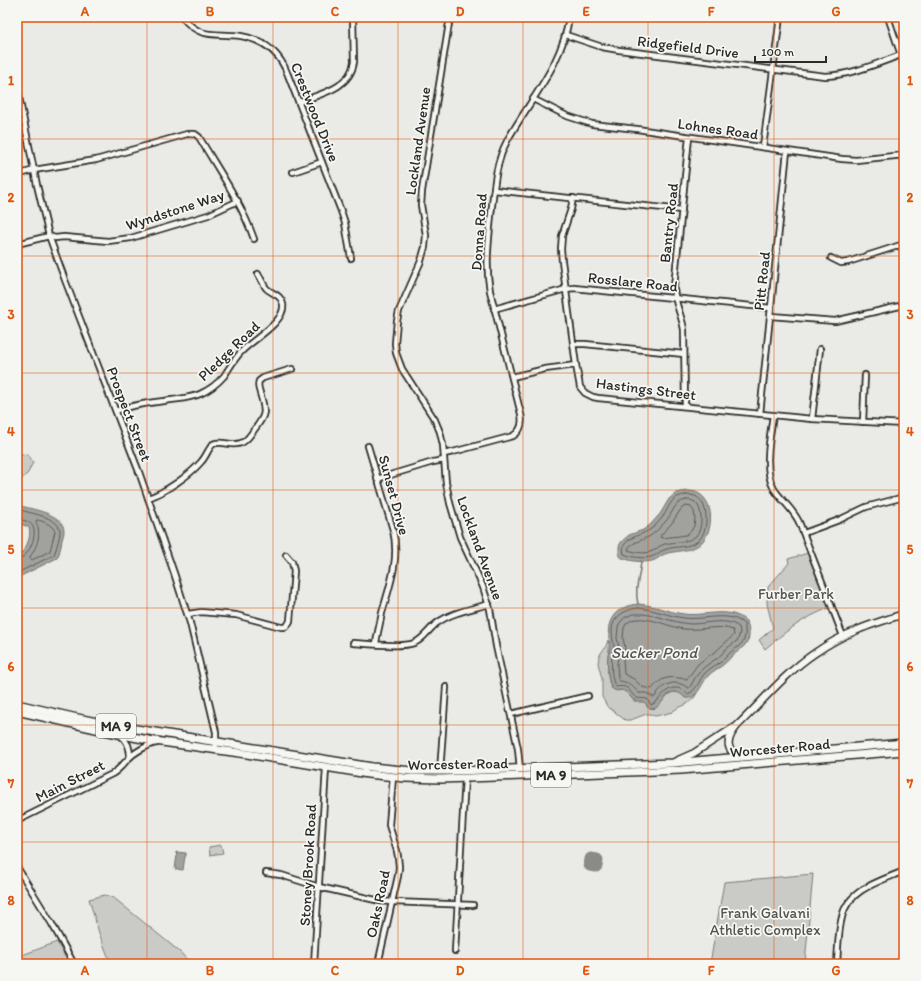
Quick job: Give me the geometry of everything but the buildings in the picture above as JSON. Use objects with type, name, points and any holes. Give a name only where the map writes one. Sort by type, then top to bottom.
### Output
[{"type":"highway","name":"Worcester Road","points":[[17,704],[105,724],[378,768],[412,771],[440,772],[672,763],[904,743]]},
{"type":"highway","name":"Worcester Road","points":[[17,711],[118,734],[162,742],[277,759],[326,768],[393,777],[428,779],[681,770],[904,751]]},
{"type":"main road","points":[[742,757],[733,752],[729,746],[728,742],[730,736],[737,726],[788,674],[815,653],[843,636],[865,626],[904,614]]},
{"type":"main road","points":[[672,763],[687,757],[737,726]]},
{"type":"street","name":"Crestwood Drive","points":[[182,17],[194,28],[203,33],[242,36],[259,41],[277,55],[283,64],[299,102],[343,217],[351,258]]},
{"type":"street","points":[[299,102],[336,88],[348,78],[354,62],[353,17]]},
{"type":"street","name":"Lockland Avenue","points":[[450,17],[422,191],[421,206],[426,235],[424,254],[399,311],[395,347],[397,358],[402,369],[437,426],[442,438],[447,490],[456,525],[489,604],[496,646],[518,749],[520,769]]},
{"type":"street","name":"Donna Road","points":[[444,454],[508,438],[516,434],[521,427],[522,419],[488,284],[488,245],[494,190],[496,173],[501,154],[507,141],[557,58],[566,35],[569,17]]},
{"type":"street","points":[[763,148],[780,17]]},
{"type":"street","points":[[888,17],[904,64]]},
{"type":"street","name":"Ridgefield Drive","points":[[566,35],[610,49],[819,76],[836,76],[853,72],[901,55]]},
{"type":"street","name":"Prospect Street","points":[[17,88],[49,236],[148,498],[188,614],[216,729],[215,750]]},
{"type":"street","name":"Lohnes Road","points":[[533,99],[561,114],[586,122],[849,160],[904,155]]},
{"type":"street","points":[[17,175],[34,170],[92,160],[186,134],[195,134],[199,138],[238,201],[254,239]]},
{"type":"street","name":"Bantry Road","points":[[685,406],[686,397],[683,325],[675,298],[674,287],[690,137]]},
{"type":"street","name":"Pitt Road","points":[[760,414],[787,151]]},
{"type":"street","points":[[293,172],[322,162]]},
{"type":"street","points":[[494,190],[682,210]]},
{"type":"street","name":"Hastings Street","points":[[572,198],[571,209],[561,242],[561,255],[576,365],[580,387],[585,393],[593,397],[760,414],[812,419],[904,424]]},
{"type":"street","name":"Wyndstone Way","points":[[17,244],[49,236],[55,238],[64,237],[102,240],[137,237],[208,215],[238,201]]},
{"type":"street","points":[[831,258],[841,263],[848,262],[904,244]]},
{"type":"street","name":"Pledge Road","points":[[116,411],[132,405],[176,400],[194,396],[210,388],[220,380],[242,351],[251,342],[268,330],[282,312],[283,305],[281,298],[266,288],[258,274]]},
{"type":"street","name":"Rosslare Road","points":[[494,309],[566,289],[771,308]]},
{"type":"street","points":[[770,316],[835,321],[904,305]]},
{"type":"street","points":[[574,344],[684,354]]},
{"type":"street","points":[[812,419],[820,349]]},
{"type":"street","points":[[512,377],[544,369],[576,365]]},
{"type":"street","points":[[148,498],[162,492],[190,473],[203,459],[213,444],[218,442],[241,444],[247,440],[264,416],[264,406],[258,387],[260,379],[292,369]]},
{"type":"street","points":[[863,422],[865,375]]},
{"type":"street","points":[[773,415],[768,464],[769,476],[775,490],[793,512],[804,533],[843,636]]},
{"type":"street","name":"Sunset Drive","points":[[368,446],[394,536],[396,552],[393,574],[378,630],[376,644]]},
{"type":"street","points":[[377,479],[444,460]]},
{"type":"street","points":[[804,533],[839,520],[866,507],[904,497]]},
{"type":"street","points":[[188,614],[201,612],[232,615],[246,617],[281,627],[287,626],[290,621],[294,570],[292,562],[286,555]]},
{"type":"street","points":[[353,643],[413,644],[446,617],[489,604]]},
{"type":"street","points":[[440,772],[446,687]]},
{"type":"street","points":[[511,714],[588,696]]},
{"type":"street","points":[[118,734],[126,741],[130,757]]},
{"type":"street","name":"Main Street","points":[[17,821],[112,774],[124,765],[130,757],[148,746],[162,742]]},
{"type":"street","name":"Stoney Brook Road","points":[[314,964],[326,768]]},
{"type":"street","name":"Oaks Road","points":[[378,964],[399,867],[397,851],[389,825],[393,777]]},
{"type":"street","points":[[455,951],[466,778]]},
{"type":"street","points":[[17,867],[55,929],[74,964]]},
{"type":"street","points":[[837,964],[842,917],[845,907],[857,894],[867,887],[904,871]]},
{"type":"street","points":[[266,873],[281,875],[319,887],[380,901],[473,905]]},
{"type":"street","points":[[904,959],[904,964]]},
{"type":"green space","points":[[17,454],[28,455],[33,462],[28,473],[17,483]]},
{"type":"green space","name":"Furber Park","points":[[808,553],[829,608],[811,616],[795,626],[765,649],[759,640],[773,628],[767,604],[768,587],[789,563],[788,559]]},
{"type":"green space","points":[[608,640],[608,672],[611,688],[617,691],[623,690],[634,701],[644,702],[654,709],[671,693],[680,693],[685,698],[691,697],[697,693],[694,698],[687,704],[672,712],[655,716],[646,714],[630,720],[625,720],[607,706],[602,697],[602,679],[598,663],[599,657]]},
{"type":"green space","points":[[221,845],[223,853],[210,855],[209,847]]},
{"type":"green space","name":"Frank Galvani Athletic Complex","points":[[813,874],[805,964],[710,964],[724,882]]},
{"type":"green space","points":[[105,895],[114,898],[180,952],[191,964],[111,964],[99,933],[89,899]]},
{"type":"green space","points":[[57,942],[69,964],[17,964],[17,957]]},
{"type":"water","points":[[686,491],[696,492],[703,497],[707,502],[709,509],[709,530],[706,537],[700,544],[689,549],[667,553],[649,562],[630,560],[619,556],[619,546],[622,541],[629,535],[643,530],[650,525],[660,514],[669,499],[676,493]]},
{"type":"water","points":[[17,505],[38,510],[53,516],[63,525],[64,534],[57,558],[17,578],[17,558],[29,540],[30,531],[29,527],[17,523]]},
{"type":"water","name":"Sucker Pond","points":[[638,604],[692,615],[717,613],[733,614],[747,622],[749,628],[749,638],[742,649],[709,675],[696,694],[690,698],[687,698],[678,692],[672,692],[668,694],[657,707],[647,707],[644,702],[634,700],[624,691],[614,690],[610,684],[608,674],[608,655],[610,645],[608,629],[610,622],[614,615],[620,610],[630,605]]},
{"type":"water","points":[[176,852],[186,853],[183,870],[175,869]]},
{"type":"waterway","points":[[638,604],[637,588],[641,561]]},
{"type":"taxiway","points":[[591,859],[597,860],[596,866],[590,865],[591,859]]}]
